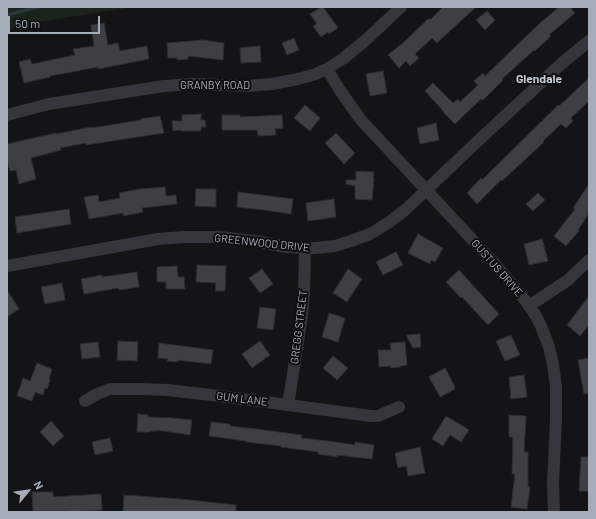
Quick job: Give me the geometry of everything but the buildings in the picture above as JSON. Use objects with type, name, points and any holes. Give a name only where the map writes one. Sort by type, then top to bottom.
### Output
[{"type":"street","name":"GRANBY ROAD","points":[[7,115],[48,104],[164,86],[194,84],[246,86],[272,84],[298,79],[327,69],[344,58],[401,7]]},
{"type":"street","name":"GREENWOOD DRIVE","points":[[7,266],[158,239],[219,237],[315,248],[335,246],[370,234],[404,211],[589,41]]},
{"type":"street","name":"GUSTUS DRIVE","points":[[327,69],[361,120],[495,264],[529,306],[541,326],[549,347],[556,387],[553,484],[554,512]]},
{"type":"street","name":"GREGG STREET","points":[[288,405],[302,316],[305,281],[305,248]]},
{"type":"street","points":[[529,306],[563,284],[589,260]]},
{"type":"street","name":"GUM LANE","points":[[85,402],[97,394],[110,389],[143,389],[212,395],[371,416],[378,416],[399,407]]},
{"type":"shaded area","points":[[7,7],[134,7],[19,25],[7,31]]},
{"type":"waterway","points":[[7,15],[39,7]]},
{"type":"district","name":"Glendale","points":[[539,79]]}]
